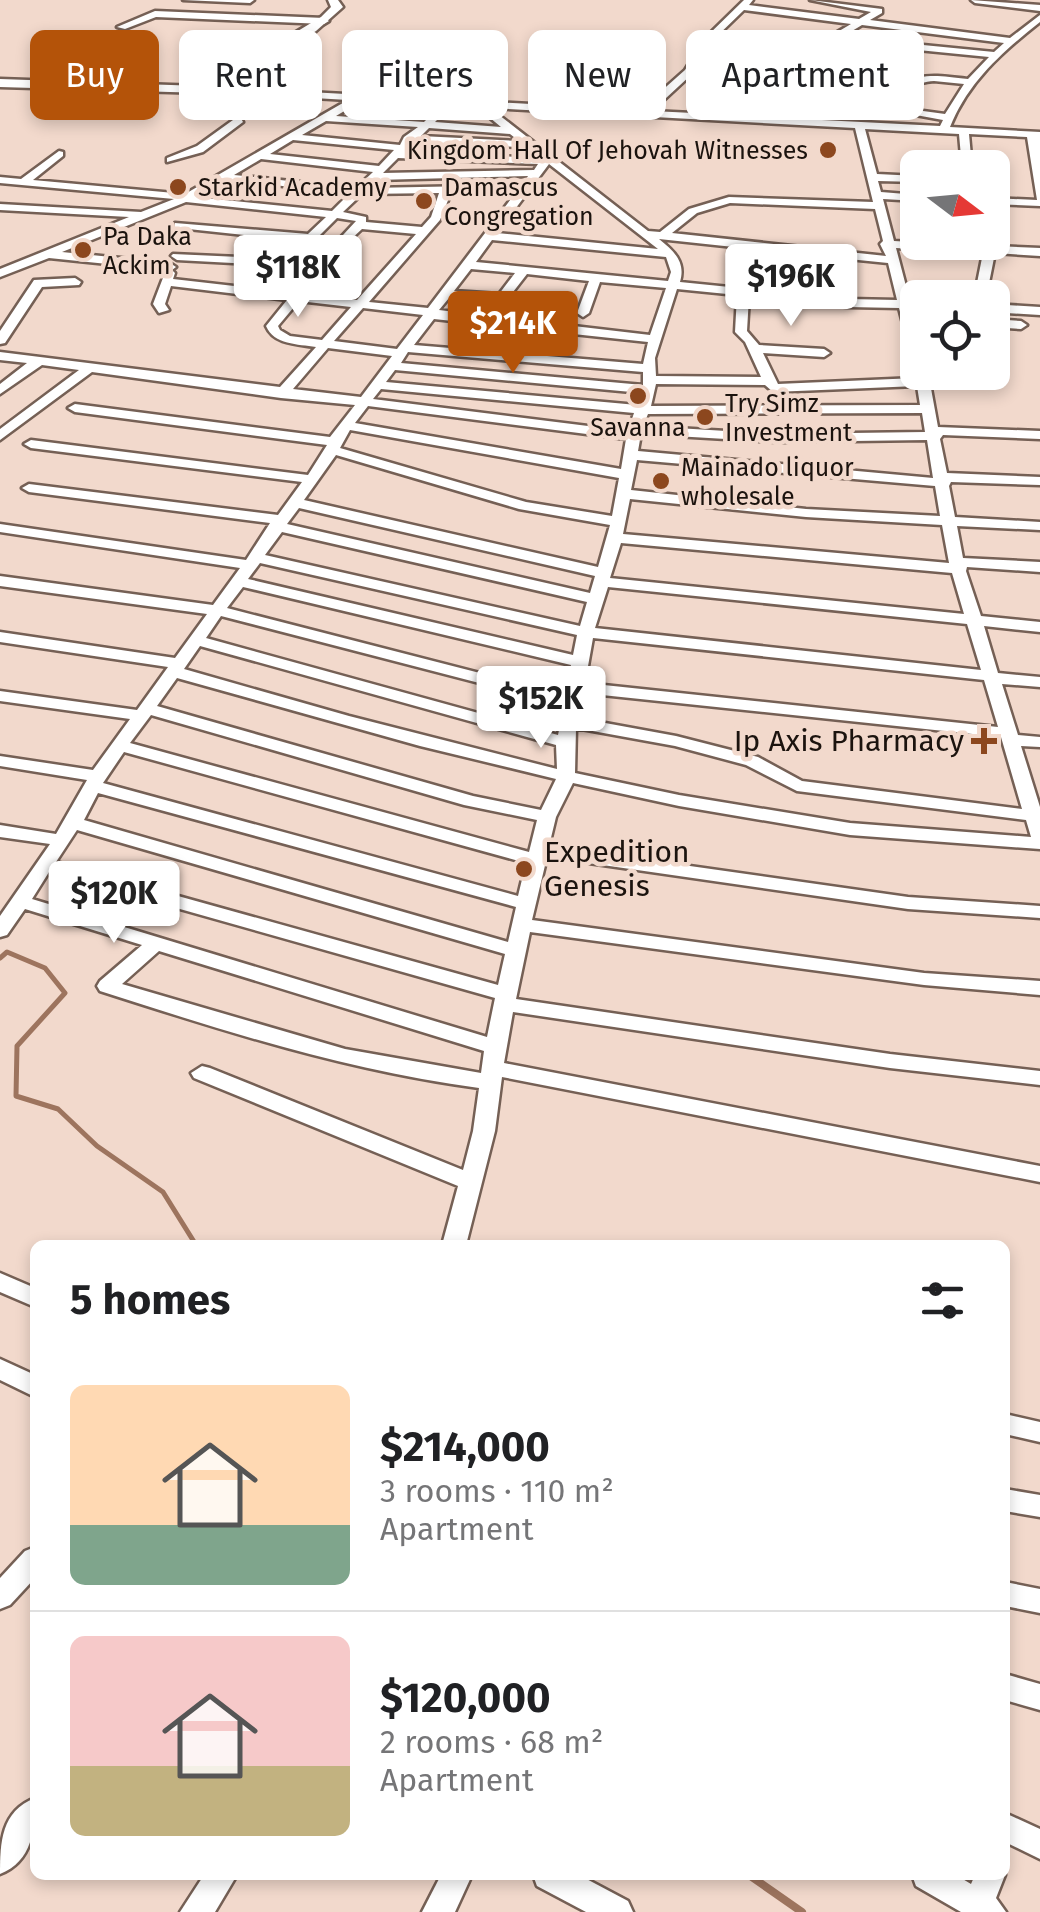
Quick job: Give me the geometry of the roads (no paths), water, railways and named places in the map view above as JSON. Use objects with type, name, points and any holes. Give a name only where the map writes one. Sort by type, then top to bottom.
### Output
[{"type":"street","points":[[187,0],[250,0]]},
{"type":"street","points":[[242,17],[258,0]]},
{"type":"street","points":[[814,0],[879,11],[846,30]]},
{"type":"street","points":[[975,0],[1040,8]]},
{"type":"street","points":[[312,30],[339,2]]},
{"type":"street","points":[[666,93],[689,72],[706,42],[745,3],[1011,41]]},
{"type":"street","points":[[122,27],[149,14],[324,21]]},
{"type":"street","points":[[943,130],[972,82],[997,54],[1040,18]]},
{"type":"street","points":[[924,47],[997,54]]},
{"type":"street","points":[[947,118],[888,109],[906,85],[919,77],[972,82]]},
{"type":"street","points":[[0,83],[179,89]]},
{"type":"street","points":[[0,269],[19,266],[187,199],[342,108]]},
{"type":"street","points":[[666,116],[1036,135],[1040,200],[1010,201]]},
{"type":"street","points":[[326,118],[514,130]]},
{"type":"street","points":[[171,160],[199,149],[239,120]]},
{"type":"street","points":[[47,255],[281,264],[428,120]]},
{"type":"street","points":[[455,1240],[471,1182],[523,915],[547,817],[566,778],[565,742],[586,632],[617,530],[634,433],[650,380],[654,339],[677,266],[671,254],[646,234],[544,164],[531,144],[501,120]]},
{"type":"street","points":[[834,125],[837,120]]},
{"type":"street","points":[[859,126],[900,293]]},
{"type":"street","points":[[964,131],[965,150]]},
{"type":"street","points":[[293,137],[544,164]]},
{"type":"street","points":[[401,147],[531,144]]},
{"type":"street","points":[[23,182],[60,154]]},
{"type":"street","points":[[261,156],[375,173],[544,164]]},
{"type":"street","points":[[0,931],[96,781],[220,612],[362,404],[450,294],[544,164]]},
{"type":"street","points":[[224,177],[358,191],[526,188]]},
{"type":"street","points":[[871,177],[900,178]]},
{"type":"street","points":[[0,180],[360,217],[359,225],[336,249]]},
{"type":"street","points":[[281,394],[425,231],[443,206],[446,190]]},
{"type":"street","points":[[163,310],[160,304],[174,262],[187,199]]},
{"type":"street","points":[[662,236],[693,211],[729,200],[900,199]]},
{"type":"street","points":[[0,207],[140,216]]},
{"type":"street","points":[[359,225],[425,231]]},
{"type":"street","points":[[180,226],[309,238]]},
{"type":"street","points":[[646,234],[889,260]]},
{"type":"street","points":[[489,236],[671,254]]},
{"type":"street","points":[[886,244],[900,244]]},
{"type":"street","points":[[1010,248],[1040,252]]},
{"type":"street","points":[[812,281],[824,254]]},
{"type":"street","points":[[470,264],[900,310]]},
{"type":"street","points":[[450,294],[502,298],[524,270]]},
{"type":"street","points":[[583,313],[596,277]]},
{"type":"street","points":[[0,340],[38,283],[74,282]]},
{"type":"street","points":[[166,282],[654,339]]},
{"type":"street","points":[[743,291],[741,332],[754,348],[768,381],[780,390],[900,379]]},
{"type":"street","points":[[295,298],[272,326],[274,332],[287,340],[402,356],[650,380],[768,381]]},
{"type":"street","points":[[1010,309],[1040,311]]},
{"type":"street","points":[[1010,325],[1021,325]]},
{"type":"street","points":[[754,348],[824,353]]},
{"type":"street","points":[[0,356],[362,404],[634,433],[802,438],[936,433],[1040,435]]},
{"type":"street","points":[[402,356],[650,380]]},
{"type":"street","points":[[0,390],[39,361]]},
{"type":"street","points":[[0,436],[87,370]]},
{"type":"street","points":[[378,385],[643,410],[930,409]]},
{"type":"street","points":[[0,637],[178,668],[377,732],[566,778],[855,830],[1040,840],[972,620],[925,390]]},
{"type":"street","points":[[75,408],[334,446],[512,503],[617,530],[958,565],[1040,567]]},
{"type":"street","points":[[348,426],[626,484],[806,513],[1040,526]]},
{"type":"street","points":[[31,444],[309,479]]},
{"type":"street","points":[[630,455],[944,480],[1040,480]]},
{"type":"street","points":[[29,488],[278,523],[599,584],[1040,627]]},
{"type":"street","points":[[293,502],[599,584]]},
{"type":"street","points":[[0,528],[252,561],[586,632],[1040,682]]},
{"type":"street","points":[[239,580],[580,662]]},
{"type":"street","points":[[0,581],[220,612],[574,694],[1040,742]]},
{"type":"street","points":[[198,641],[565,742]]},
{"type":"street","points":[[0,696],[145,712],[470,801],[547,817]]},
{"type":"street","points":[[568,722],[676,740],[752,761],[797,786],[1034,816]]},
{"type":"street","points":[[121,746],[538,855],[908,903],[1040,912]]},
{"type":"street","points":[[0,761],[96,781],[523,915],[924,978],[1040,988]]},
{"type":"street","points":[[0,831],[67,831],[515,950]]},
{"type":"street","points":[[45,865],[505,999],[890,1061],[1040,1078]]},
{"type":"street","points":[[22,902],[154,944],[492,1066],[1040,1174]]},
{"type":"street","points":[[154,944],[107,986],[296,1044],[417,1074],[492,1066]]},
{"type":"street","points":[[202,1073],[471,1182]]},
{"type":"street","points":[[0,1282],[30,1296]]},
{"type":"street","points":[[2,1372],[30,1385]]},
{"type":"street","points":[[1010,1425],[1040,1432]]},
{"type":"street","points":[[1010,1501],[1040,1506]]},
{"type":"street","points":[[0,1598],[30,1565]]},
{"type":"street","points":[[1010,1595],[1040,1602]]},
{"type":"street","points":[[1010,1689],[1040,1697]]},
{"type":"street","points":[[0,1859],[30,1819]]},
{"type":"street","points":[[1010,1833],[1040,1844]]},
{"type":"street","points":[[196,1912],[218,1880]]},
{"type":"street","points":[[438,1912],[454,1880]]},
{"type":"street","points":[[557,1880],[617,1912]]},
{"type":"street","points":[[936,1880],[984,1908],[989,1880]]},
{"type":"waterway","points":[[0,958],[7,952],[45,968],[65,993],[17,1046],[16,1096],[58,1109],[97,1146],[163,1192],[193,1240]]},
{"type":"waterway","points":[[756,1880],[802,1912]]},
{"type":"place","name":"Kingdom Hall Of Jehovah Witnesses","points":[[828,150]]},
{"type":"place","name":"Starkid Academy","points":[[178,187]]},
{"type":"place","name":"Damascus Congregation","points":[[424,201]]},
{"type":"place","name":"Pa Daka Ackim","points":[[83,250]]},
{"type":"place","name":"Savanna","points":[[638,396]]},
{"type":"place","name":"Try Simz Investment","points":[[705,417]]},
{"type":"place","name":"Mainado liquor wholesale","points":[[661,481]]},
{"type":"place","name":"Ip Axis Pharmacy","points":[[984,741]]},
{"type":"place","name":"Expedition Genesis","points":[[524,869]]}]
